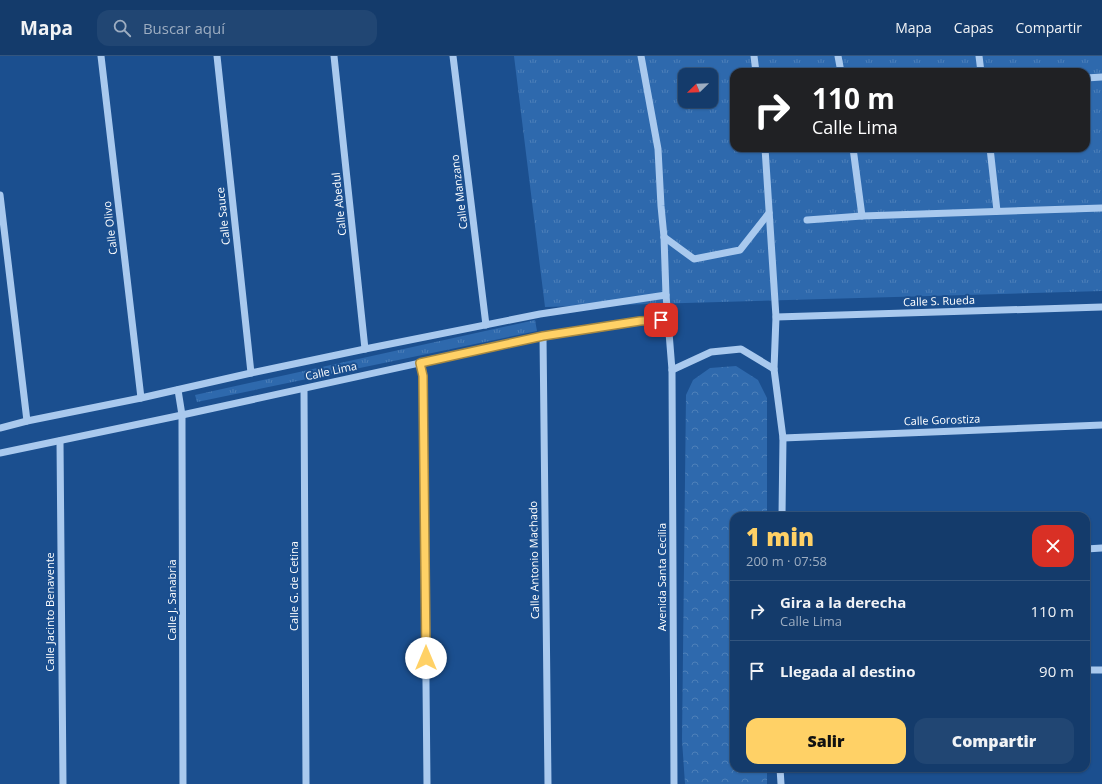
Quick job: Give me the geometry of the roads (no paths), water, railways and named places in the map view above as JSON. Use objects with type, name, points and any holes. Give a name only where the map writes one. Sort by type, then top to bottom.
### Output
[{"type":"street","name":"Calle Olivo","points":[[101,56],[141,398]]},
{"type":"street","name":"Calle Sauce","points":[[217,56],[251,373]]},
{"type":"street","name":"Calle Abedul","points":[[334,56],[366,349]]},
{"type":"street","name":"Calle Manzano","points":[[453,56],[486,325]]},
{"type":"street","name":"Avenida Santa Cecilia","points":[[641,56],[658,149],[666,295],[672,370],[674,784]]},
{"type":"street","points":[[754,56],[756,68]]},
{"type":"street","points":[[838,56],[840,68]]},
{"type":"street","points":[[979,56],[980,68]]},
{"type":"street","points":[[1090,78],[1102,77]]},
{"type":"street","points":[[765,152],[776,317],[774,369],[783,438],[782,512]]},
{"type":"street","points":[[854,152],[862,216]]},
{"type":"street","points":[[990,152],[996,211]]},
{"type":"street","points":[[0,195],[27,421]]},
{"type":"street","points":[[807,220],[862,216],[1102,208]]},
{"type":"street","points":[[664,237],[694,259],[740,250],[769,212]]},
{"type":"street","name":"Calle Lima","points":[[0,428],[251,373],[540,314],[666,295]]},
{"type":"street","name":"Calle S. Rueda","points":[[776,317],[1102,307]]},
{"type":"street","name":"Calle Lima","points":[[0,453],[304,389],[543,336],[640,321],[668,320]]},
{"type":"street","name":"Calle Antonio Machado","points":[[543,336],[548,784]]},
{"type":"street","points":[[672,370],[711,352],[741,349],[774,369]]},
{"type":"street","points":[[420,363],[423,376],[427,784]]},
{"type":"street","name":"Calle G. de Cetina","points":[[304,389],[306,784]]},
{"type":"street","name":"Calle J. Sanabria","points":[[178,390],[182,415],[183,784]]},
{"type":"street","name":"Calle Gorostiza","points":[[783,438],[1102,425]]},
{"type":"street","name":"Calle Jacinto Benavente","points":[[60,441],[63,784]]},
{"type":"street","points":[[1090,549],[1102,548]]},
{"type":"street","points":[[1090,670],[1102,670]]},
{"type":"street","points":[[780,772],[781,784]]}]
